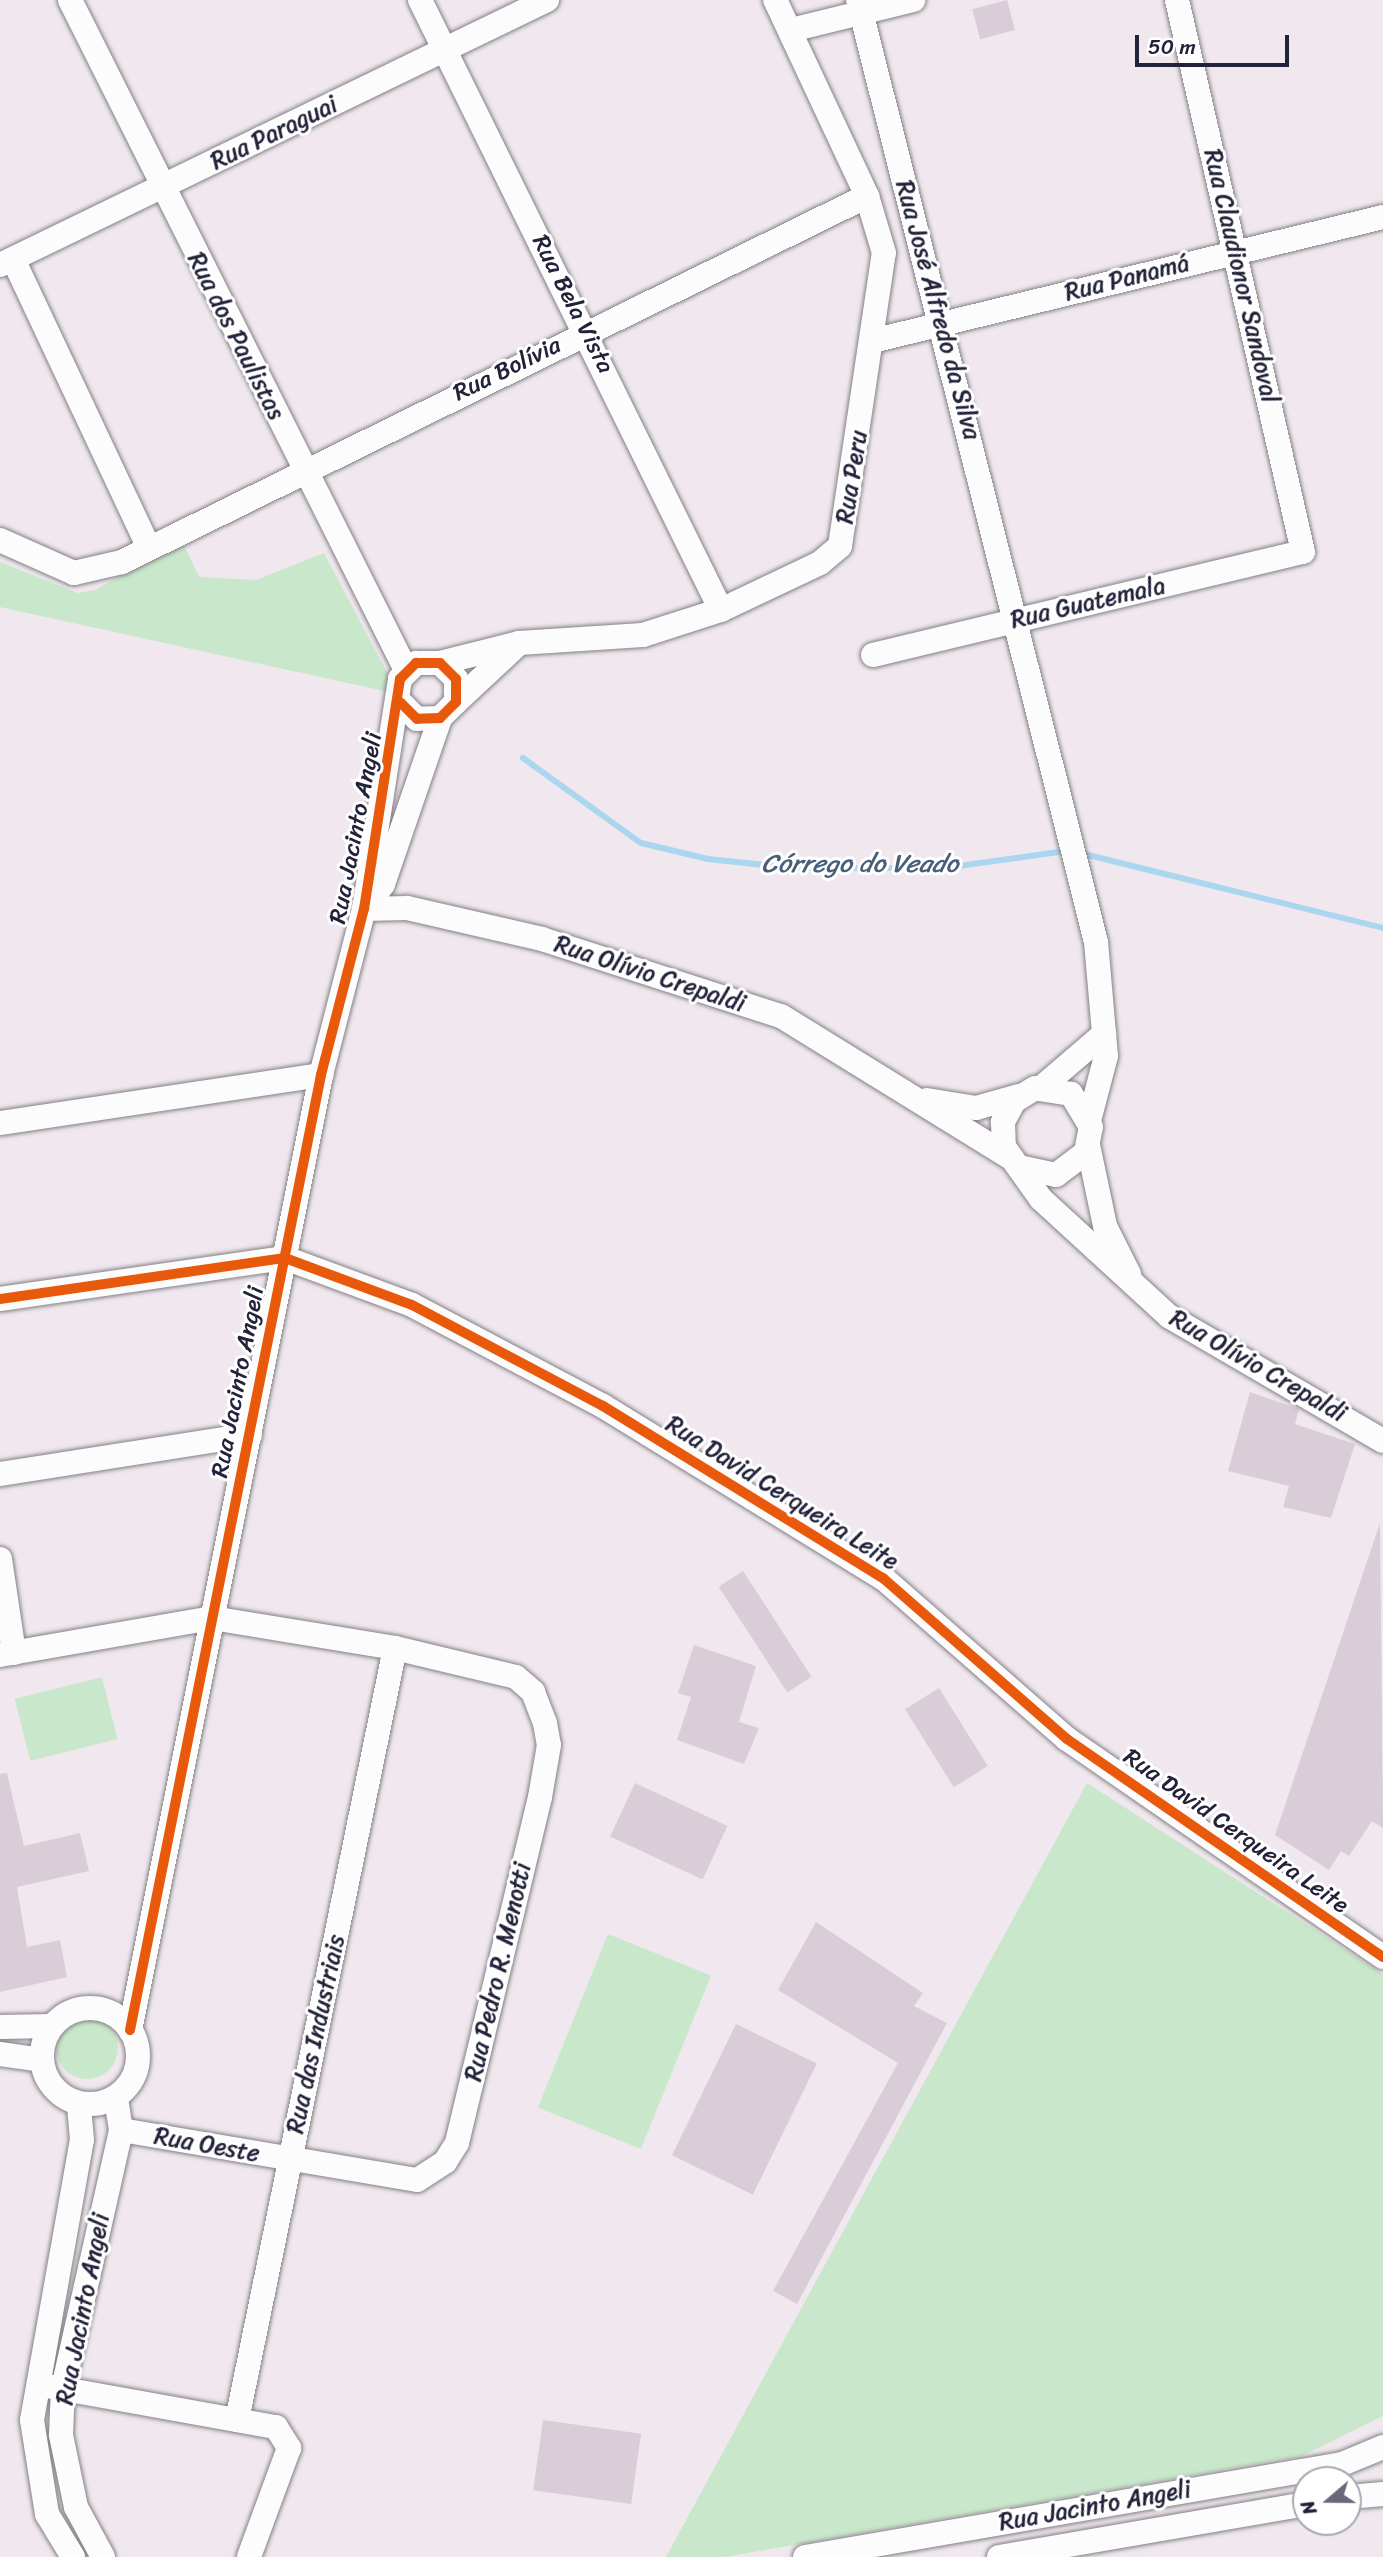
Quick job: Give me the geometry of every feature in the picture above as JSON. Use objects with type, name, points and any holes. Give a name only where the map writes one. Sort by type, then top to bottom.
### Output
[{"type":"street","name":"Rua dos Paulistas","points":[[70,0],[303,470],[406,670]]},
{"type":"street","name":"Rua Bela Vista","points":[[420,0],[587,330],[721,610]]},
{"type":"street","name":"Rua Paraguai","points":[[6,262],[547,0]]},
{"type":"street","name":"Rua Peru","points":[[440,663],[519,643],[643,635],[721,610],[820,563],[840,546],[884,253],[867,195],[775,0]]},
{"type":"street","points":[[791,30],[860,6],[913,0]]},
{"type":"street","name":"Rua Claudionor Sandoval","points":[[1177,0],[1303,552]]},
{"type":"street","name":"Rua José Alfredo da Silva","points":[[860,6],[1019,619],[1088,904],[1102,976],[1104,1034],[1104,1077],[1089,1133]]},
{"type":"street","name":"Rua Bolívia","points":[[0,540],[74,573],[149,548],[587,330],[867,195]]},
{"type":"street","name":"Rua Panamá","points":[[872,341],[1383,216]]},
{"type":"street","points":[[6,262],[149,548]]},
{"type":"street","name":"Rua Guatemala","points":[[873,655],[1303,552]]},
{"type":"street","points":[[448,710],[456,679],[440,663],[406,670],[401,703],[417,719],[448,710],[519,643]]},
{"type":"street","name":"Rua Jacinto Angeli","points":[[130,2030],[321,1075],[363,909],[401,703]]},
{"type":"street","name":"Rua Jacinto Angeli","points":[[363,909],[383,884],[448,710]]},
{"type":"street","name":"Rua Olívio Crepaldi","points":[[363,909],[407,908],[542,939],[781,1016],[1015,1162],[1041,1199],[1170,1317],[1383,1441]]},
{"type":"street","points":[[1031,1092],[1071,1094],[1089,1133],[1078,1163],[1056,1175],[1015,1162],[1003,1122],[1031,1092],[1104,1034]]},
{"type":"street","points":[[0,1123],[321,1075]]},
{"type":"street","name":"Rua Olívio Crepaldi","points":[[916,1098],[976,1108],[1031,1092]]},
{"type":"street","name":"Rua Olívio Crepaldi","points":[[1089,1133],[1105,1226],[1136,1287]]},
{"type":"street","points":[[0,1299],[285,1258]]},
{"type":"street","name":"Rua David Cerqueira Leite","points":[[285,1258],[401,1300],[494,1346],[883,1578],[1067,1740],[1383,1957]]},
{"type":"street","points":[[0,1474],[250,1435]]},
{"type":"street","points":[[0,1559],[7,1654],[212,1618],[395,1648]]},
{"type":"street","name":"Rua Pedro R. Menotti","points":[[395,1648],[516,1677],[533,1692],[549,1745],[457,2143],[445,2162],[417,2180]]},
{"type":"street","name":"Rua das Industriais","points":[[237,2420],[395,1648]]},
{"type":"street","points":[[0,2027],[51,2026],[80,2008],[100,2008],[130,2030],[137,2066],[116,2097],[79,2103],[49,2081],[42,2060],[51,2026]]},
{"type":"street","points":[[0,2054],[42,2060]]},
{"type":"street","name":"Rua Jacinto Angeli","points":[[103,2557],[76,2507],[61,2435],[63,2388],[121,2130],[116,2097]]},
{"type":"street","name":"Rua Jacinto Angeli","points":[[73,2557],[47,2514],[37,2475],[32,2420],[82,2140],[79,2103]]},
{"type":"street","name":"Rua Oeste","points":[[121,2130],[417,2180]]},
{"type":"street","points":[[38,2386],[63,2388],[276,2427],[289,2448],[249,2557]]},
{"type":"street","name":"Rua Jacinto Angeli","points":[[805,2557],[1342,2464],[1383,2446]]},
{"type":"street","points":[[1362,2496],[1383,2494]]},
{"type":"street","name":"Rua Jacinto Angeli","points":[[999,2557],[1292,2506]]},
{"type":"green space","points":[[182,541],[199,577],[256,580],[324,553],[390,678],[389,692],[0,607],[0,562],[78,593],[95,590]]},
{"type":"green space","points":[[102,1677],[117,1739],[30,1761],[15,1699]]},
{"type":"green space","points":[[1087,1783],[1383,1974],[1383,2416],[1302,2456],[725,2557],[666,2557]]},
{"type":"green space","points":[[608,1934],[711,1976],[641,2149],[538,2107]]},
{"type":"green space","points":[[87,2017],[99,2019],[109,2026],[116,2036],[116,2060],[109,2070],[99,2077],[87,2079],[75,2077],[65,2070],[58,2060],[56,2048],[58,2036],[65,2026],[75,2019]]},
{"type":"building","points":[[1007,0],[1015,30],[980,39],[972,9]]},
{"type":"building","points":[[1250,1392],[1299,1409],[1295,1424],[1355,1444],[1331,1518],[1283,1507],[1289,1486],[1228,1471]]},
{"type":"building","points":[[1380,1523],[1383,1828],[1372,1821],[1349,1856],[1341,1851],[1329,1870],[1275,1835]]},
{"type":"building","points":[[743,1571],[812,1677],[787,1692],[719,1587]]},
{"type":"building","points":[[694,1645],[756,1666],[739,1722],[759,1728],[744,1764],[677,1740],[691,1697],[678,1693]]},
{"type":"building","points":[[939,1688],[988,1766],[954,1787],[905,1709]]},
{"type":"building","points":[[7,1773],[24,1846],[80,1833],[89,1871],[17,1887],[27,1947],[60,1940],[67,1977],[0,1992],[0,1774]]},
{"type":"building","points":[[635,1783],[727,1826],[703,1880],[610,1836]]},
{"type":"building","points":[[816,1922],[923,1993],[914,2006],[947,2023],[797,2304],[773,2291],[898,2063],[778,1990]]},
{"type":"building","points":[[736,2024],[817,2063],[753,2195],[672,2155]]},
{"type":"building","points":[[543,2420],[641,2434],[631,2504],[533,2490]]},
{"type":"waterway","name":"Córrego do Veado","points":[[523,758],[641,843],[708,859],[793,868],[944,868],[1066,851]]},
{"type":"waterway","name":"Córrego do Veado","points":[[1080,853],[1383,928]]},
{"type":"cycle path","points":[[130,2030],[321,1075],[364,909],[400,679],[416,663],[440,663],[456,679],[456,702],[440,718],[417,719],[401,703]]},
{"type":"cycle path","points":[[0,1299],[285,1258],[412,1305],[603,1406],[883,1578],[1067,1739],[1383,1957]]}]
